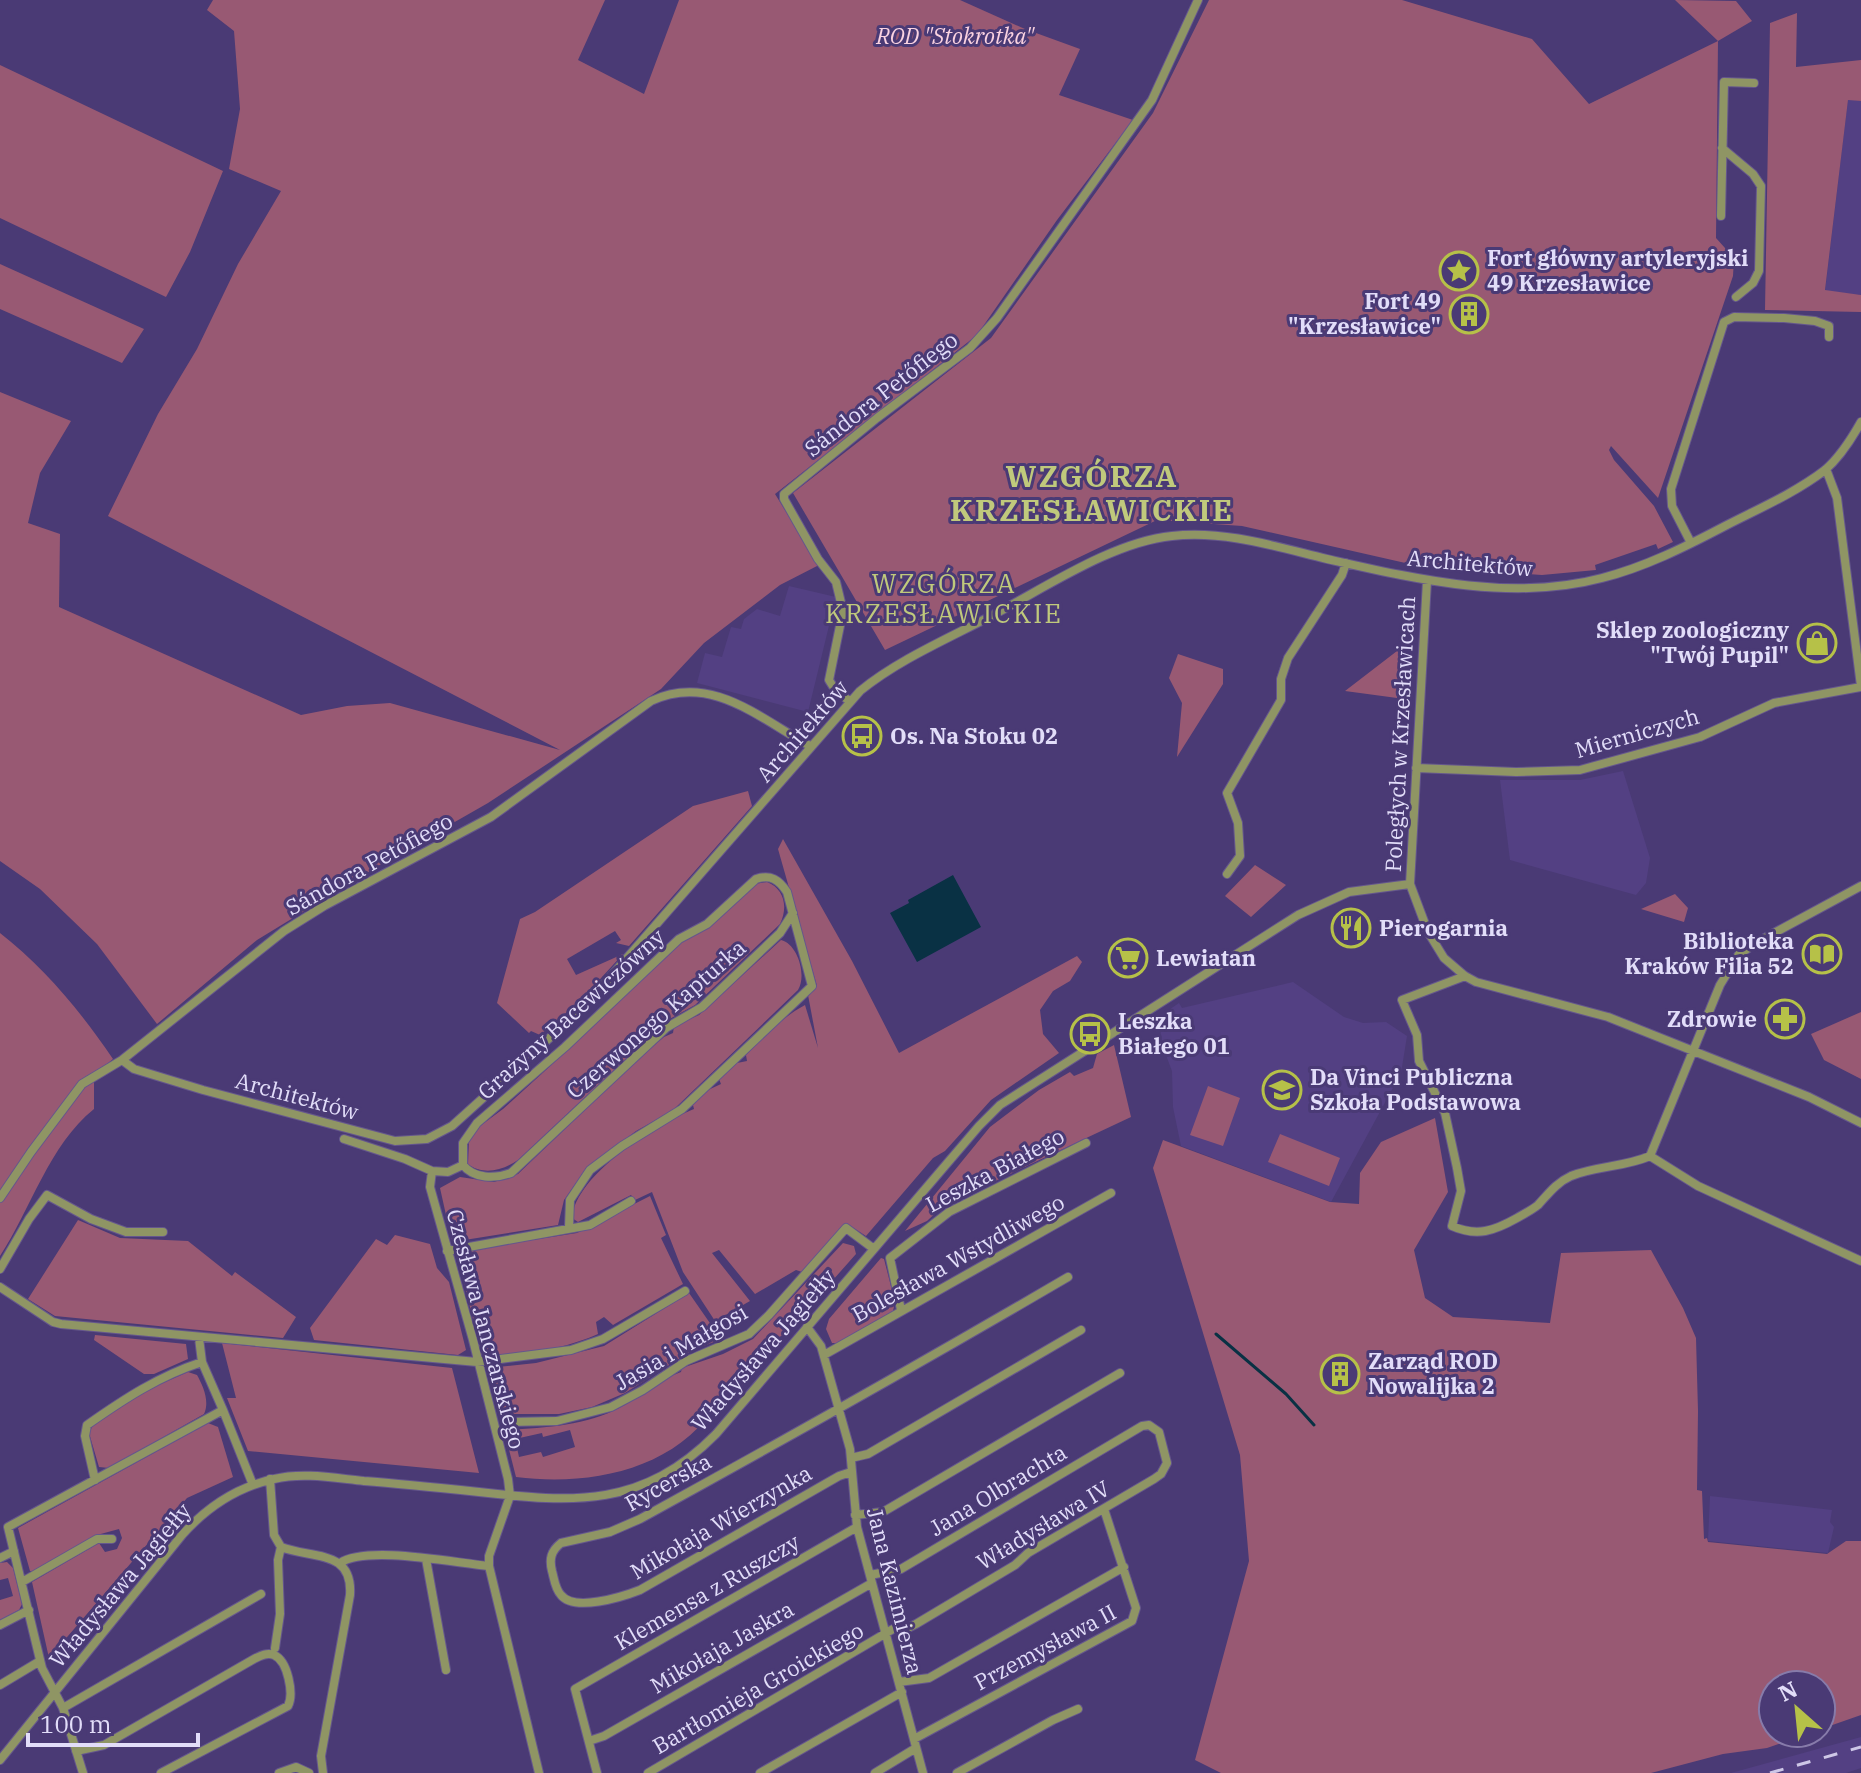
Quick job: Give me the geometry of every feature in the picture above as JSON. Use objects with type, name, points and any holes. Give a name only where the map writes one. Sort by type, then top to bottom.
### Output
[{"type":"street","name":"Sándora Petőfiego","points":[[850,702],[829,680],[843,611],[836,582],[818,559],[784,494],[970,348],[997,318],[1152,100],[1198,0]]},
{"type":"street","points":[[1721,216],[1724,82],[1754,83]]},
{"type":"street","points":[[1722,148],[1753,174],[1761,186],[1759,271],[1753,283],[1736,297]]},
{"type":"street","points":[[1691,543],[1672,506],[1671,489],[1724,322],[1734,317],[1815,321],[1829,326],[1829,337]]},
{"type":"street","name":"Architektów","points":[[122,1060],[134,1069],[190,1086],[395,1141],[417,1141],[438,1134],[452,1126],[585,1006],[794,769],[810,746],[871,682],[1101,558],[1146,540],[1184,535],[1224,536],[1427,581],[1524,587],[1576,583],[1621,573],[1691,543],[1766,505],[1826,469],[1861,422]]},
{"type":"street","points":[[1826,469],[1837,498],[1861,687]]},
{"type":"street","points":[[1227,874],[1240,856],[1236,814],[1227,793],[1281,700],[1281,679],[1288,658],[1342,575],[1346,563]]},
{"type":"street","name":"Poległych w Krzesławicach","points":[[1427,581],[1410,884],[1428,932],[1444,958],[1465,976],[1491,988],[1608,1017],[1809,1097],[1861,1123]]},
{"type":"street","name":"Mierniczych","points":[[1416,768],[1516,772],[1580,770],[1700,737],[1774,703],[1861,687]]},
{"type":"street","name":"Sándora Petőfiego","points":[[0,1198],[82,1084],[122,1060],[284,931],[324,906],[491,817],[639,709],[667,694],[712,693],[810,746]]},
{"type":"street","name":"Grażyny Bacewiczówny","points":[[463,1165],[463,1143],[477,1123],[565,1047],[679,939],[707,924],[752,882],[765,876],[782,884],[793,913]]},
{"type":"street","name":"Władysława Jagiełły","points":[[0,1760],[193,1523],[217,1503],[253,1485],[270,1479],[311,1476],[532,1499],[591,1498],[622,1491],[672,1470],[716,1434],[987,1117],[1020,1090],[1298,915],[1359,890],[1410,884]]},
{"type":"street","points":[[1465,976],[1402,1000],[1417,1035],[1419,1061],[1445,1113],[1461,1191],[1452,1226],[1467,1233],[1495,1230],[1535,1207],[1557,1183],[1574,1175],[1638,1162],[1650,1156],[1720,985],[1739,954],[1861,886]]},
{"type":"street","points":[[569,1227],[570,1200],[590,1170],[682,1109],[812,986],[793,913]]},
{"type":"street","name":"Czerwonego Kapturka","points":[[432,1171],[448,1172],[463,1165],[476,1175],[497,1177],[511,1173],[666,1028],[697,1011],[780,933],[793,913]]},
{"type":"street","points":[[780,933],[801,941]]},
{"type":"street","points":[[344,1139],[432,1171]]},
{"type":"street","name":"Leszka Białego","points":[[901,1310],[890,1258],[949,1212],[1086,1143]]},
{"type":"street","points":[[1650,1156],[1698,1186],[1861,1261]]},
{"type":"street","name":"Czesława Janczarskiego","points":[[432,1171],[430,1187],[473,1340],[510,1496]]},
{"type":"street","name":"Bolesława Wstydliwego","points":[[824,1355],[1111,1193]]},
{"type":"street","points":[[0,1269],[47,1195],[91,1219],[126,1232],[163,1232]]},
{"type":"street","points":[[447,1251],[590,1225],[631,1201]]},
{"type":"street","name":"Jasia i Małgosi","points":[[508,1422],[557,1421],[611,1407],[686,1361],[749,1334],[846,1228],[874,1249]]},
{"type":"street","name":"Rycerska","points":[[561,1596],[551,1560],[555,1548],[561,1543],[610,1532],[629,1524],[839,1409],[1068,1277]]},
{"type":"street","points":[[0,1287],[53,1322],[61,1324],[477,1362],[571,1350],[603,1339],[685,1291]]},
{"type":"street","name":"Jana Kazimierza","points":[[807,1327],[818,1340],[824,1355],[839,1409],[851,1458],[857,1527],[923,1773]]},
{"type":"street","points":[[851,1458],[868,1454],[1081,1330]]},
{"type":"street","points":[[199,1338],[202,1362],[253,1485]]},
{"type":"street","points":[[95,1480],[85,1436],[87,1425],[162,1378],[202,1362]]},
{"type":"street","points":[[855,1515],[883,1512],[1120,1373]]},
{"type":"street","points":[[83,1773],[63,1708],[40,1661],[8,1527],[223,1410]]},
{"type":"street","name":"Władysława IV","points":[[886,1634],[893,1629],[916,1624],[1154,1479],[1165,1468],[1167,1458],[1159,1432],[1149,1425],[1142,1426]]},
{"type":"street","name":"Jana Olbrachta","points":[[871,1579],[901,1569],[1142,1426]]},
{"type":"street","name":"Mikołaja Wierzynka","points":[[561,1596],[572,1602],[591,1602],[640,1590],[851,1472]]},
{"type":"street","points":[[270,1479],[274,1535],[281,1547],[278,1560],[280,1614],[275,1648]]},
{"type":"street","points":[[510,1496],[489,1556],[489,1566],[539,1773]]},
{"type":"street","name":"Przemysława II","points":[[915,1743],[1132,1621],[1136,1608],[1104,1509]]},
{"type":"street","name":"Klemensa z Ruszczy","points":[[589,1741],[575,1689],[857,1527]]},
{"type":"street","points":[[22,1582],[97,1539],[112,1539]]},
{"type":"street","points":[[281,1547],[340,1563],[350,1580],[350,1595],[321,1756],[323,1773]]},
{"type":"street","points":[[0,1558],[14,1551]]},
{"type":"street","points":[[340,1563],[359,1556],[489,1566]]},
{"type":"street","points":[[426,1559],[446,1670]]},
{"type":"street","points":[[899,1682],[929,1678],[1124,1567]]},
{"type":"street","name":"Mikołaja Jaskra","points":[[589,1741],[604,1736],[871,1579]]},
{"type":"street","points":[[63,1708],[261,1594]]},
{"type":"street","points":[[0,1625],[29,1610]]},
{"type":"street","name":"Bartłomieja Groickiego","points":[[648,1773],[886,1634]]},
{"type":"street","points":[[76,1751],[104,1745],[254,1659],[268,1654],[278,1657],[290,1689],[288,1706],[161,1773]]},
{"type":"street","points":[[0,1685],[40,1661]]},
{"type":"street","points":[[760,1773],[902,1692]]},
{"type":"street","points":[[957,1773],[1078,1709]]},
{"type":"street","points":[[589,1741],[597,1773]]},
{"type":"street","points":[[875,1773],[915,1743]]},
{"type":"street","points":[[279,1773],[296,1767],[309,1773]]},
{"type":"shaded area","points":[[1848,99],[1861,101],[1861,295],[1825,291]]},
{"type":"shaded area","points":[[789,586],[836,597],[808,712],[697,683],[705,653],[722,657],[731,627],[741,629],[744,619],[757,609],[780,616]]},
{"type":"shaded area","points":[[1623,771],[1650,858],[1646,883],[1636,895],[1510,860],[1500,780],[1580,780]]},
{"type":"shaded area","name":"Da Vinci Publiczna Szkoła Podstawowa","points":[[1293,982],[1344,1017],[1363,1023],[1386,1022],[1407,1036],[1401,1073],[1331,1202],[1181,1146],[1173,1107],[1172,1071],[1161,1042],[1160,1016],[1179,1003],[1182,1008]]},
{"type":"shaded area","points":[[1710,1496],[1832,1510],[1830,1522],[1834,1527],[1828,1553],[1708,1541]]},
{"type":"shaded area","points":[[1861,1737],[1861,1768],[1846,1773],[1731,1773],[1818,1749],[1837,1749],[1837,1744]]},
{"type":"green space","name":"ROD \"Stokrotka\"","points":[[213,0],[605,0],[578,60],[644,94],[679,0],[960,0],[1080,49],[1059,95],[1133,120],[1057,220],[977,335],[775,494],[819,565],[780,585],[704,643],[661,689],[488,803],[257,940],[157,1024],[97,944],[40,889],[0,861],[0,392],[71,421],[40,473],[28,523],[60,534],[59,607],[301,715],[347,706],[390,703],[560,750],[108,516],[158,414],[197,349],[238,264],[281,191],[229,169],[240,109],[234,31],[207,10]]},
{"type":"green space","points":[[1209,0],[1402,0],[1532,39],[1589,104],[1718,41],[1716,238],[1734,258],[1733,276],[1658,498],[1611,446],[1609,450],[1654,506],[1673,542],[1658,549],[1656,544],[1595,565],[1596,570],[1542,575],[1423,567],[1242,526],[1157,520],[885,650],[793,493],[991,338],[1153,113]]},
{"type":"green space","points":[[1675,0],[1736,1],[1752,21],[1718,41]]},
{"type":"green space","points":[[1797,13],[1796,67],[1861,60],[1861,101],[1848,100],[1825,290],[1861,295],[1861,312],[1765,310],[1770,23]]},
{"type":"green space","points":[[0,65],[223,171],[190,252],[166,297],[0,218]]},
{"type":"green space","points":[[0,264],[144,329],[122,363],[0,309]]},
{"type":"green space","points":[[1397,651],[1407,651],[1407,661],[1398,669],[1397,698],[1345,691]]},
{"type":"green space","points":[[1178,654],[1223,669],[1223,684],[1177,757],[1182,703],[1169,678]]},
{"type":"green space","points":[[748,791],[752,806],[629,946],[616,943],[621,940],[615,931],[567,959],[576,975],[623,954],[580,1001],[540,1035],[529,1033],[497,1003],[520,919],[693,806]]},
{"type":"green space","points":[[783,839],[852,961],[899,1053],[1077,956],[1082,962],[1070,981],[1053,991],[1040,1010],[1043,1034],[1059,1053],[991,1100],[945,1151],[933,1158],[866,1236],[846,1223],[802,1272],[796,1270],[755,1294],[719,1250],[712,1253],[750,1301],[715,1321],[683,1272],[652,1192],[635,1200],[631,1195],[578,1222],[572,1218],[577,1201],[603,1168],[640,1138],[694,1109],[693,1105],[708,1090],[721,1084],[719,1079],[737,1063],[747,1061],[746,1055],[789,1015],[805,1005],[818,1048],[808,995],[817,986],[778,849]]},
{"type":"green space","points":[[1255,865],[1286,885],[1251,917],[1225,896]]},
{"type":"green space","points":[[767,882],[778,889],[783,900],[784,912],[780,924],[695,1005],[666,1021],[518,1160],[493,1170],[480,1170],[468,1164],[469,1140],[476,1129],[503,1109],[683,941],[711,926],[754,884]]},
{"type":"green space","points":[[1675,894],[1688,908],[1684,922],[1641,909]]},
{"type":"green space","points":[[0,933],[61,992],[113,1059],[94,1075],[94,1109],[78,1124],[53,1159],[0,1256]]},
{"type":"green space","points":[[781,940],[792,948],[799,961],[802,977],[798,990],[672,1111],[636,1131],[586,1169],[564,1200],[558,1225],[452,1242],[440,1188],[460,1177],[494,1182],[518,1174],[638,1059],[673,1033],[674,1026],[699,1015]]},
{"type":"green space","points":[[1861,1012],[1861,1079],[1824,1060],[1811,1034]]},
{"type":"green space","points":[[1114,1045],[1131,1117],[944,1205],[927,1221],[905,1231],[990,1127],[1039,1090],[1070,1072],[1074,1076],[1093,1068],[1097,1054]]},
{"type":"green space","points":[[1208,1086],[1240,1098],[1223,1146],[1190,1135]]},
{"type":"green space","points":[[1435,1118],[1448,1192],[1414,1250],[1425,1298],[1453,1317],[1550,1323],[1561,1253],[1651,1250],[1696,1338],[1697,1490],[1702,1491],[1704,1539],[1707,1538],[1708,1542],[1827,1554],[1846,1541],[1861,1541],[1861,1715],[1837,1723],[1837,1669],[1757,1669],[1757,1749],[1760,1749],[1723,1754],[1651,1773],[1221,1773],[1195,1760],[1249,1561],[1240,1455],[1153,1168],[1163,1140],[1330,1202],[1359,1204],[1360,1173],[1381,1142]]},
{"type":"green space","points":[[1280,1134],[1340,1158],[1329,1186],[1268,1162]]},
{"type":"green space","points":[[650,1196],[666,1235],[661,1238],[683,1284],[613,1325],[604,1317],[596,1322],[598,1334],[586,1339],[525,1353],[482,1355],[457,1255],[461,1251],[577,1233]]},
{"type":"green space","points":[[78,1220],[120,1238],[188,1241],[232,1276],[235,1272],[296,1317],[283,1338],[55,1316],[28,1299]]},
{"type":"green space","points":[[395,1235],[430,1244],[437,1268],[449,1282],[466,1350],[458,1355],[314,1340],[310,1328],[376,1239],[387,1245]]},
{"type":"green space","points":[[843,1243],[854,1246],[856,1254],[786,1333],[766,1351],[729,1402],[716,1416],[713,1410],[695,1431],[674,1448],[650,1461],[597,1476],[570,1479],[516,1477],[504,1430],[564,1425],[608,1413],[681,1372],[682,1368],[723,1354],[753,1339]],"holes":[[[570,1430],[575,1447],[543,1457],[541,1452],[519,1457],[515,1439],[542,1433],[543,1437]]]},
{"type":"green space","points":[[881,1258],[884,1259],[895,1302],[893,1311],[832,1343],[826,1329],[829,1319]]},
{"type":"green space","points":[[689,1293],[721,1339],[691,1351],[625,1393],[592,1407],[559,1414],[499,1414],[488,1368],[536,1363],[604,1346]]},
{"type":"green space","points":[[95,1335],[186,1344],[188,1359],[154,1374],[144,1374],[94,1340]]},
{"type":"green space","points":[[222,1343],[452,1368],[479,1473],[248,1451],[227,1398],[236,1398]]},
{"type":"green space","points":[[188,1372],[197,1375],[203,1389],[206,1399],[204,1414],[109,1468],[99,1467],[89,1433],[93,1425],[147,1390]]},
{"type":"green space","points":[[208,1423],[218,1427],[233,1477],[187,1498],[49,1658],[32,1582],[99,1543],[105,1552],[117,1549],[122,1538],[119,1529],[97,1535],[30,1571],[18,1528]]},
{"type":"green space","points":[[7,1562],[13,1568],[22,1604],[19,1610],[0,1620],[0,1600],[13,1596],[8,1578],[0,1580],[0,1563]]},
{"type":"water","points":[[953,875],[981,927],[917,962],[890,913]]},
{"type":"waterway","points":[[1216,1334],[1286,1394],[1314,1425]]},
{"type":"railway","points":[[1770,1773],[1861,1747]]},
{"type":"place","name":"Fort główny artyleryjski 49 Krzesławice","points":[[1459,271]]},
{"type":"place","name":"Fort 49 \"Krzesławice\"","points":[[1469,314]]},
{"type":"place","name":"Sklep zoologiczny \"Twój Pupil\"","points":[[1817,643]]},
{"type":"place","name":"Os. Na Stoku 02","points":[[862,736]]},
{"type":"place","name":"Pierogarnia","points":[[1351,928]]},
{"type":"place","name":"Biblioteka Kraków Filia 52","points":[[1822,954]]},
{"type":"place","name":"Lewiatan","points":[[1128,958]]},
{"type":"place","name":"Zdrowie","points":[[1785,1019]]},
{"type":"place","name":"Leszka Białego 01","points":[[1090,1034]]},
{"type":"place","name":"Da Vinci Publiczna Szkoła Podstawowa","points":[[1282,1090]]},
{"type":"place","name":"Zarząd ROD Nowalijka 2","points":[[1340,1374]]},
{"type":"district","name":"WZGÓRZA KRZESŁAWICKIE","points":[[1092,494]]},
{"type":"district","name":"WZGÓRZA KRZESŁAWICKIE","points":[[944,599]]}]
